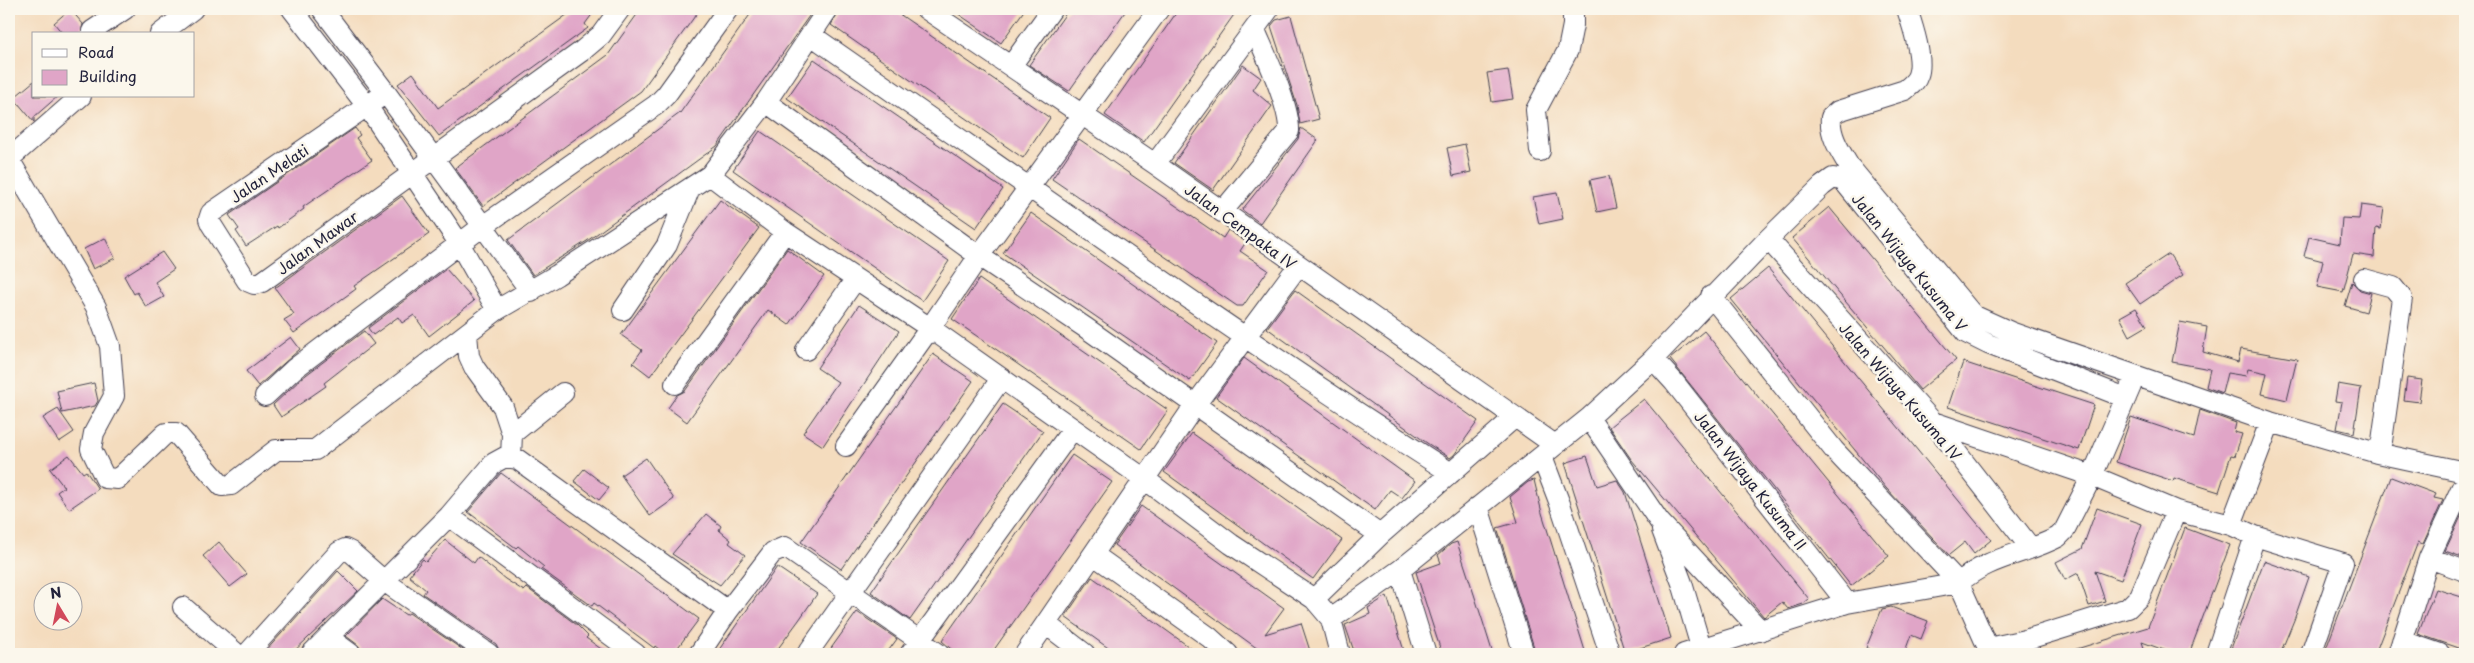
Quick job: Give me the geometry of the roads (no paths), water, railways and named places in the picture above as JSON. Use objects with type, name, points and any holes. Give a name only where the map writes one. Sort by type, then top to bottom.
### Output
[{"type":"street","points":[[92,31],[125,9]]},
{"type":"street","points":[[163,32],[193,9]]},
{"type":"street","points":[[292,9],[367,106],[459,243],[497,310]]},
{"type":"street","points":[[322,9],[386,93],[531,292]]},
{"type":"street","points":[[411,174],[590,46],[605,30],[620,9]]},
{"type":"street","points":[[265,396],[294,368],[459,243],[641,117],[661,100],[728,9]]},
{"type":"street","points":[[79,98],[9,159],[96,307],[110,346],[114,396],[94,433],[91,449],[105,478],[118,480],[166,433],[172,432],[176,434],[222,486],[231,485],[275,451],[315,450],[497,310],[531,292],[710,175],[766,102],[828,9]]},
{"type":"street","points":[[1011,66],[1052,9]]},
{"type":"street","points":[[846,446],[930,328],[978,256],[1159,9]]},
{"type":"street","points":[[1155,164],[1269,9]]},
{"type":"street","points":[[1540,151],[1536,110],[1568,50],[1573,25],[1573,9]]},
{"type":"street","points":[[1907,9],[1920,64],[1919,74],[1914,83],[1905,90],[1863,101],[1833,114],[1830,117],[1830,126],[1842,155],[1973,315],[2013,333],[2270,422],[2387,455],[2464,484],[2429,558],[2400,648],[2440,654]]},
{"type":"street","name":"Jalan Cempaka IV","points":[[936,12],[1515,417],[1548,451]]},
{"type":"street","points":[[1222,212],[1289,131],[1288,120],[1274,73],[1255,30]]},
{"type":"street","points":[[811,34],[1245,337],[1342,403],[1451,473]]},
{"type":"street","points":[[367,106],[386,93]]},
{"type":"street","points":[[766,102],[978,256],[1086,328],[1380,535]]},
{"type":"street","name":"Jalan Melati","points":[[230,254],[210,224],[211,213],[367,106]]},
{"type":"street","name":"Jalan Mawar","points":[[230,254],[247,281],[254,284],[262,282],[411,174]]},
{"type":"street","points":[[710,175],[785,232],[930,328],[1072,430],[1146,480],[1231,544],[1314,598],[1331,619],[1340,654]]},
{"type":"street","name":"Jalan Wijaya Kusuma V","points":[[1768,239],[1822,186],[1829,180],[1837,178],[1846,184],[1966,333],[1988,344],[2126,398]]},
{"type":"street","points":[[623,310],[667,245],[690,188]]},
{"type":"street","points":[[675,384],[785,232]]},
{"type":"street","points":[[1331,619],[1400,570],[1589,418],[1654,359],[1711,296],[1768,239]]},
{"type":"street","name":"Jalan Wijaya Kusuma IV","points":[[1768,239],[1933,422],[2030,547]]},
{"type":"street","points":[[1025,654],[1146,480],[1195,405],[1298,266]]},
{"type":"street","points":[[2364,279],[2394,287],[2402,298],[2382,441],[2387,455]]},
{"type":"street","points":[[806,350],[856,280]]},
{"type":"street","points":[[1711,296],[1834,450],[1959,583],[1989,651],[2128,608],[2140,596],[2176,511]]},
{"type":"street","points":[[467,334],[469,356],[480,377],[504,407],[512,434],[511,457]]},
{"type":"street","name":"Jalan Wijaya Kusuma II","points":[[1654,359],[1847,603]]},
{"type":"street","points":[[1659,521],[1682,583],[1696,652],[1847,603],[1959,583],[1970,572],[2030,547],[2050,541],[2061,534],[2092,476],[2135,374]]},
{"type":"street","points":[[807,654],[1001,379]]},
{"type":"street","points":[[512,434],[563,393]]},
{"type":"street","points":[[1314,598],[1380,535],[1515,417]]},
{"type":"street","points":[[1589,418],[1659,521],[1761,631]]},
{"type":"street","points":[[1933,422],[2092,476],[2176,511],[2230,525],[2255,536],[2343,563],[2311,654]]},
{"type":"street","points":[[2230,525],[2270,422]]},
{"type":"street","points":[[915,647],[1072,430]]},
{"type":"street","points":[[1548,451],[1560,504],[1610,654]]},
{"type":"street","points":[[311,654],[449,516],[494,463],[505,457],[517,459],[728,611]]},
{"type":"street","points":[[1478,507],[1524,654]]},
{"type":"street","points":[[449,516],[636,654]]},
{"type":"street","points":[[2216,654],[2255,536]]},
{"type":"street","points":[[699,654],[728,611],[773,552],[781,547],[790,548],[851,591],[915,647],[939,654]]},
{"type":"street","points":[[248,654],[339,552],[345,550],[351,552],[384,581],[489,654]]},
{"type":"street","points":[[1094,555],[1209,637],[1228,654]]},
{"type":"street","points":[[2429,558],[2465,570]]},
{"type":"street","points":[[1400,570],[1426,654]]},
{"type":"street","points":[[184,607],[237,654]]},
{"type":"street","points":[[1046,624],[1085,654]]},
{"type":"street","points":[[328,637],[351,654]]}]
